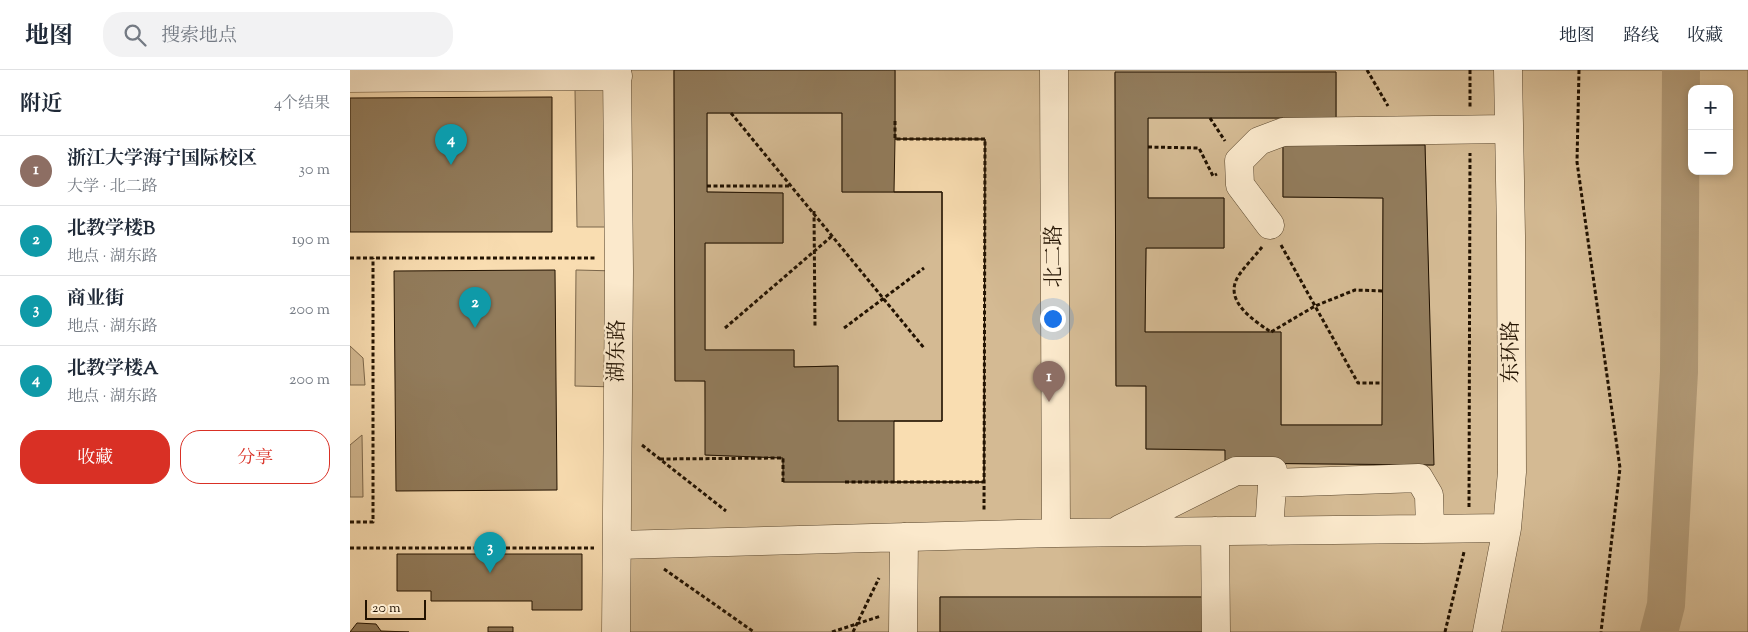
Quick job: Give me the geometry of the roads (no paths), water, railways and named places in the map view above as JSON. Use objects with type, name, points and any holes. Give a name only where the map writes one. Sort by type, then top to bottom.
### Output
[{"type":"street","name":"北二路","points":[[1054,70],[1056,533]]},
{"type":"street","name":"东环路","points":[[1487,632],[1507,528],[1512,472],[1508,70]]},
{"type":"street","points":[[350,78],[618,73]]},
{"type":"street","name":"湖东路","points":[[616,632],[618,545],[618,73]]},
{"type":"street","points":[[1272,228],[1240,185],[1239,161],[1259,141],[1283,132],[1509,129]]},
{"type":"street","points":[[1114,532],[1236,471],[1273,471],[1269,531]]},
{"type":"street","points":[[1272,483],[1419,478],[1429,495],[1430,529]]},
{"type":"street","points":[[618,545],[1056,533],[1507,528]]},
{"type":"street","points":[[1216,531],[1216,632]]},
{"type":"street","points":[[903,620],[904,537]]},
{"type":"waterway","points":[[1659,632],[1666,605],[1679,372],[1681,70]]},
{"type":"place","name":"北教学楼A","points":[[451,165]]},
{"type":"place","name":"北教学楼B","points":[[475,328]]},
{"type":"place","name":"浙江大学海宁国际校区","points":[[1049,402]]},
{"type":"place","name":"商业街","points":[[490,573]]}]
